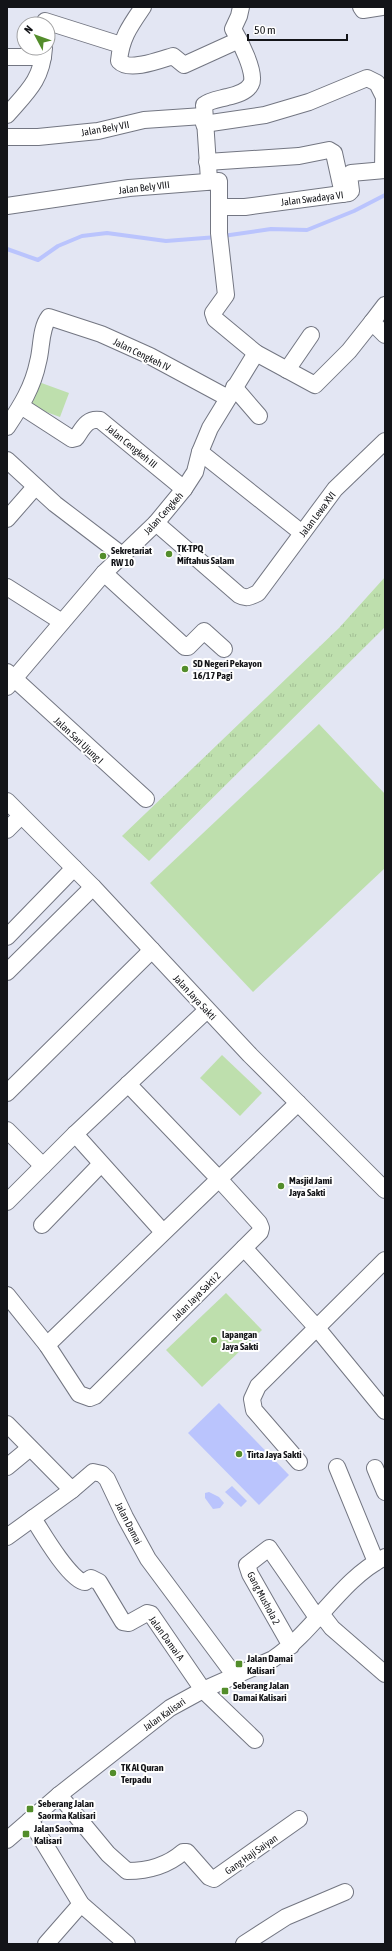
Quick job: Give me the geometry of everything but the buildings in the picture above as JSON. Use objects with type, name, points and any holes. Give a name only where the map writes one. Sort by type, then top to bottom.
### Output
[{"type":"street","points":[[143,7],[128,29],[121,45],[119,62],[122,64],[141,65],[175,56],[184,65],[239,40]]},
{"type":"street","points":[[241,7],[233,29],[239,40],[252,74],[252,83],[242,92],[207,102],[204,116],[209,180],[218,180],[220,182],[220,237],[226,295],[213,313],[213,317],[256,353],[317,385],[349,351],[385,305]]},
{"type":"street","points":[[361,7],[364,10],[382,7]]},
{"type":"street","points":[[56,21],[121,45]]},
{"type":"street","points":[[7,114],[33,86],[38,76],[42,56]]},
{"type":"street","name":"Jalan Bely VII","points":[[7,137],[38,137],[98,131],[144,120],[204,116],[265,115],[309,102],[368,78],[377,83],[384,97],[384,170]]},
{"type":"street","points":[[207,162],[298,156],[329,150],[334,153],[343,194]]},
{"type":"street","name":"Jalan Swadaya VI","points":[[220,207],[245,207],[350,193],[349,175],[384,170]]},
{"type":"street","name":"Jalan Bely VIII","points":[[7,206],[129,188],[209,180]]},
{"type":"street","name":"Jalan Cengkeh IV","points":[[21,406],[31,386],[39,361],[43,333],[48,317],[52,317],[63,323],[101,334],[231,392]]},
{"type":"street","points":[[372,322],[385,335]]},
{"type":"street","points":[[288,370],[311,335]]},
{"type":"street","name":"Jalan Cengkeh","points":[[9,679],[62,622],[104,573],[156,523],[184,489],[195,472],[200,452],[210,428],[256,353]]},
{"type":"street","points":[[231,392],[259,416]]},
{"type":"street","points":[[7,427],[21,406]]},
{"type":"street","name":"Jalan Cengkeh III","points":[[21,406],[72,439],[76,438],[85,424],[92,420],[100,420],[184,489]]},
{"type":"street","name":"Jalan Lewa XVI","points":[[156,523],[239,595],[244,598],[258,593],[335,490],[385,441]]},
{"type":"street","points":[[200,452],[302,533]]},
{"type":"street","points":[[7,460],[35,487],[100,541],[122,555]]},
{"type":"street","points":[[7,519],[35,487]]},
{"type":"street","points":[[104,573],[184,647],[188,647],[204,631],[224,649]]},
{"type":"street","points":[[7,587],[62,622]]},
{"type":"street","name":"Jalan Sari Ujung I","points":[[9,679],[146,799]]},
{"type":"street","name":"Jalan Jaya Sakti","points":[[7,801],[93,887],[207,1010],[385,1190]]},
{"type":"street","points":[[7,830],[21,816]]},
{"type":"street","points":[[7,937],[74,868]]},
{"type":"street","points":[[7,972],[93,887]]},
{"type":"street","points":[[7,1093],[152,950]]},
{"type":"street","points":[[7,1202],[75,1134],[207,1010]]},
{"type":"street","points":[[128,1084],[219,1179]]},
{"type":"street","points":[[7,1295],[46,1345],[298,1103]]},
{"type":"street","points":[[7,1130],[43,1166]]},
{"type":"street","points":[[75,1134],[163,1232]]},
{"type":"street","points":[[42,1225],[101,1164]]},
{"type":"street","name":"Jalan Jaya Sakti 2","points":[[46,1345],[79,1394],[90,1398],[95,1396],[255,1238],[261,1228],[259,1223],[219,1179]]},
{"type":"street","points":[[244,1248],[317,1328],[385,1411]]},
{"type":"street","points":[[299,1462],[254,1410],[252,1398],[258,1386],[385,1260]]},
{"type":"street","points":[[7,1424],[72,1490],[7,1537]]},
{"type":"street","points":[[7,1467],[30,1448]]},
{"type":"street","points":[[337,1467],[381,1560]]},
{"type":"street","points":[[375,1468],[385,1492]]},
{"type":"street","name":"Jalan Damai","points":[[72,1490],[93,1472],[102,1474],[107,1479],[125,1517],[148,1559],[235,1676]]},
{"type":"street","name":"Jalan Damai A","points":[[33,1518],[56,1555],[79,1581],[85,1582],[91,1578],[99,1582],[123,1622],[129,1623],[147,1613],[151,1614],[203,1690]]},
{"type":"street","name":"Gang Mushola 2","points":[[291,1646],[250,1574],[247,1565],[269,1548],[320,1617]]},
{"type":"street","name":"Jalan Kalisari","points":[[7,1840],[59,1795],[170,1708],[203,1690],[273,1659],[291,1646],[350,1584],[381,1560]]},
{"type":"street","points":[[320,1617],[385,1674]]},
{"type":"street","points":[[203,1690],[255,1740]]},
{"type":"street","name":"Gang Haji Saiyan","points":[[59,1795],[108,1854],[127,1871],[149,1870],[175,1859],[183,1852],[187,1852],[209,1877],[214,1879],[299,1819]]},
{"type":"street","points":[[30,1820],[81,1904],[127,1944]]},
{"type":"street","points":[[244,1944],[286,1917],[345,1892]]},
{"type":"street","points":[[46,1944],[81,1904]]},
{"type":"green space","points":[[36,381],[69,393],[60,417],[27,405]]},
{"type":"green space","points":[[385,577],[385,627],[149,861],[122,836],[339,628]]},
{"type":"green space","points":[[319,724],[385,794],[385,868],[253,992],[150,883]]},
{"type":"green space","points":[[222,1055],[262,1093],[240,1116],[200,1078]]},
{"type":"green space","name":"lapangan Jaya Sakti","points":[[226,1293],[262,1330],[202,1387],[166,1350]]},
{"type":"water","name":"Tirta Jaya Sakti","points":[[219,1403],[289,1475],[259,1505],[188,1433]]},
{"type":"water","points":[[232,1486],[247,1501],[241,1507],[225,1492]]},
{"type":"water","points":[[209,1492],[219,1497],[224,1503],[220,1508],[213,1509],[205,1498],[205,1493]]},
{"type":"waterway","points":[[223,236],[271,229],[307,230],[354,211],[385,195]]},
{"type":"waterway","points":[[7,249],[38,260],[58,246],[82,236],[107,233],[166,241],[217,237]]},
{"type":"place","name":"TK-TPQ Miftahus Salam","points":[[169,554]]},
{"type":"place","name":"Sekretariat RW 10","points":[[103,556]]},
{"type":"place","name":"SD Negeri Pekayon 16/17 Pagi","points":[[185,669]]},
{"type":"place","name":"Masjid Jami Jaya Sakti","points":[[281,1186]]},
{"type":"place","name":"lapangan Jaya Sakti","points":[[214,1340]]},
{"type":"place","name":"Tirta Jaya Sakti","points":[[239,1454]]},
{"type":"place","name":"Jalan Damai Kalisari","points":[[239,1664]]},
{"type":"place","name":"Seberang Jalan Damai Kalisari","points":[[225,1691]]},
{"type":"place","name":"TK Al Quran Terpadu","points":[[113,1773]]},
{"type":"place","name":"Seberang Jalan Saorma Kalisari","points":[[30,1809]]},
{"type":"place","name":"Jalan Saorma Kalisari","points":[[26,1834]]}]
